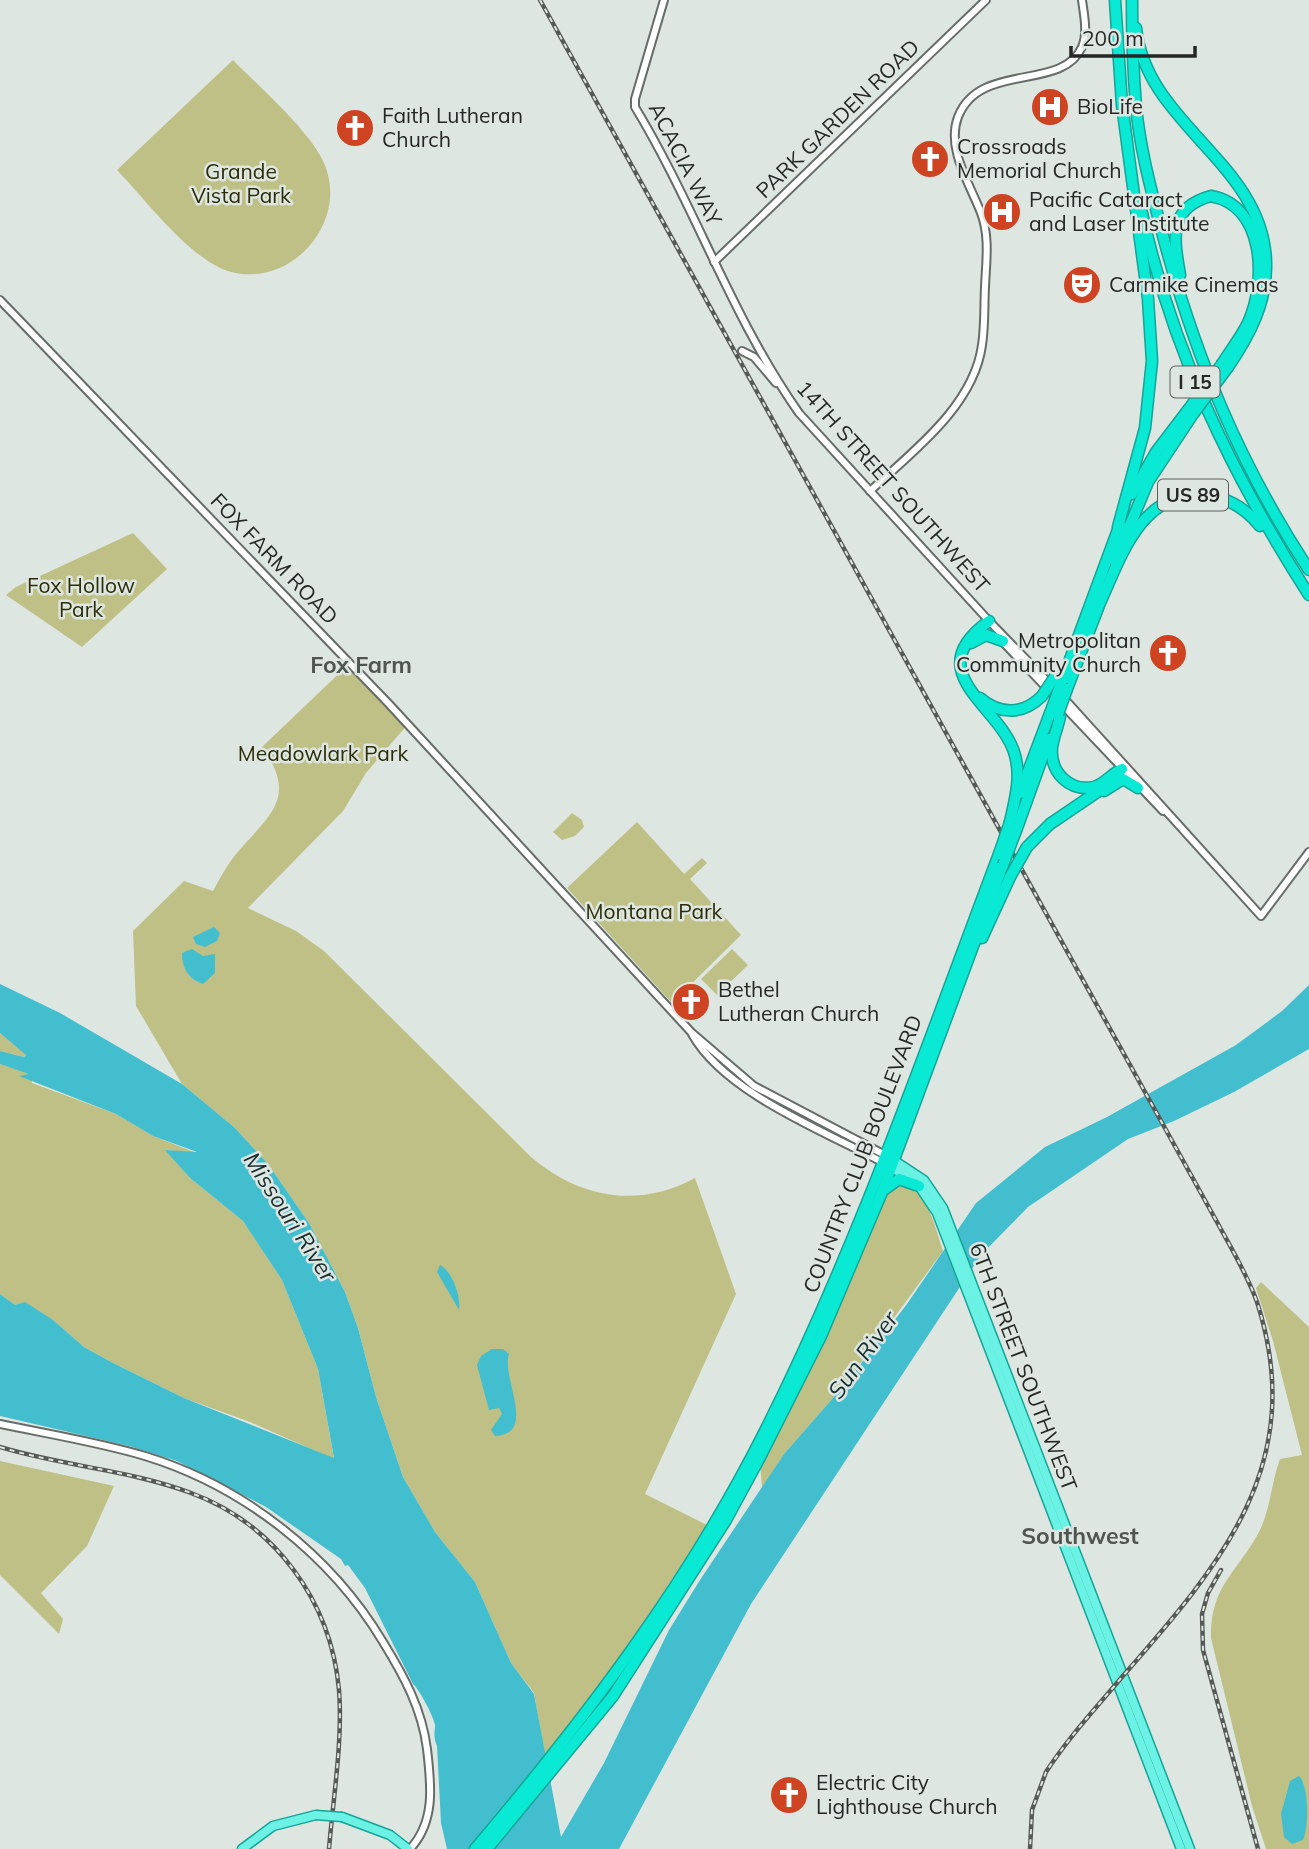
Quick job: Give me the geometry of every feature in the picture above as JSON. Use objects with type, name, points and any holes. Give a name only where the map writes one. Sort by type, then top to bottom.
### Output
[{"type":"highway","name":"I 15","points":[[1115,0],[1128,150],[1168,311],[1209,417],[1255,508],[1309,596]]},
{"type":"highway","name":"I 15","points":[[1133,0],[1138,121],[1147,175],[1181,297],[1205,372],[1232,435],[1309,570]]},
{"type":"highway","points":[[1133,0],[1137,34],[1152,79],[1164,99],[1241,186],[1262,230],[1266,270],[1262,303],[1246,340],[1225,365]]},
{"type":"highway","points":[[1118,527],[1145,428],[1152,361],[1148,299],[1128,150]]},
{"type":"highway","name":"US 89","points":[[1118,527],[1144,471],[1225,365],[1248,322],[1259,276],[1256,246],[1242,210],[1232,202],[1210,196],[1197,200],[1178,219],[1175,234],[1181,297]]},
{"type":"highway","points":[[1095,614],[1141,495],[1190,412]]},
{"type":"highway","name":"US 89","points":[[1095,614],[1138,523],[1150,510],[1165,502],[1193,495],[1222,499],[1253,517],[1309,596]]},
{"type":"highway","name":"COUNTRY CLUB BOULEVARD","points":[[559,1756],[621,1685],[726,1520],[821,1336],[882,1192],[889,1161],[999,854],[1057,713],[1063,685],[1118,527]]},
{"type":"highway","name":"COUNTRY CLUB BOULEVARD","points":[[1063,685],[1095,614]]},
{"type":"highway","points":[[989,621],[971,643],[966,658],[967,677],[984,702],[999,710],[1015,711],[1031,705],[1063,685]]},
{"type":"highway","points":[[989,621],[969,639],[961,667],[969,691],[1014,752],[1018,782],[1013,825]]},
{"type":"highway","points":[[971,643],[986,635],[1003,641]]},
{"type":"highway","points":[[1057,713],[1052,748],[1054,766],[1060,777],[1079,788],[1093,787],[1124,767]]},
{"type":"highway","points":[[1094,796],[1124,767]]},
{"type":"highway","points":[[962,976],[1027,847],[1050,824],[1119,780],[1127,780],[1138,788]]},
{"type":"highway","name":"COUNTRY CLUB BOULEVARD","points":[[559,1756],[666,1602],[736,1484],[816,1326],[889,1161],[962,976],[1003,865],[1013,825]]},
{"type":"highway","points":[[882,1192],[899,1179],[919,1186]]},
{"type":"highway","points":[[475,1849],[559,1756]]},
{"type":"highway","points":[[487,1849],[559,1756]]},
{"type":"main road","name":"6TH STREET SOUTHWEST","points":[[889,1161],[919,1186],[944,1220],[976,1318],[1181,1849]]},
{"type":"main road","name":"6TH STREET SOUTHWEST","points":[[889,1161],[924,1180],[944,1220],[982,1310],[1190,1849]]},
{"type":"main road","points":[[242,1849],[273,1826],[316,1815],[342,1817],[390,1835],[409,1849]]},
{"type":"street","name":"ACACIA WAY","points":[[664,0],[635,107],[663,152],[714,262]]},
{"type":"street","name":"PARK GARDEN ROAD","points":[[714,262],[986,0]]},
{"type":"street","points":[[870,491],[937,427],[953,407],[976,365],[982,347],[987,237],[956,150],[954,133],[958,116],[965,103],[982,89],[1052,70],[1073,60],[1084,41],[1082,0]]},
{"type":"street","name":"14TH STREET SOUTHWEST","points":[[714,262],[780,387],[799,413],[1261,916],[1309,852]]},
{"type":"street","name":"FOX FARM ROAD","points":[[0,300],[389,704],[691,1032],[754,1086],[889,1161]]},
{"type":"street","points":[[742,351],[754,357],[780,387]]},
{"type":"street","name":"14TH STREET SOUTHWEST","points":[[989,621],[1003,641],[1124,767],[1138,788],[1164,812]]},
{"type":"street","points":[[0,1424],[145,1456],[186,1472],[260,1511],[326,1568],[370,1620],[411,1690],[421,1716],[431,1782],[430,1811],[420,1838],[409,1849]]},
{"type":"green space","name":"Grande Vista Park","points":[[233,60],[305,134],[322,159],[329,181],[329,203],[323,224],[312,243],[296,259],[276,269],[255,274],[231,272],[200,256],[170,228],[117,170]]},
{"type":"green space","name":"Fox Hollow Park","points":[[133,533],[167,569],[82,647],[6,595],[16,587]]},
{"type":"green space","name":"Meadowlark Park","points":[[350,663],[408,724],[366,773],[343,811],[248,908],[296,931],[324,951],[531,1157],[549,1171],[589,1190],[631,1196],[674,1188],[695,1178],[736,1294],[645,1494],[707,1525],[626,1650],[545,1757],[534,1693],[511,1663],[475,1582],[435,1532],[403,1477],[345,1292],[309,1223],[268,1164],[235,1128],[182,1084],[136,1006],[133,931],[184,881],[213,891],[233,858],[275,805],[279,793],[278,780],[262,747]]},
{"type":"green space","points":[[572,813],[582,820],[584,827],[575,836],[562,840],[553,832]]},
{"type":"green space","name":"Montana Park","points":[[637,822],[684,874],[702,858],[707,863],[690,879],[741,935],[672,1003],[567,888]]},
{"type":"green space","points":[[732,949],[748,965],[717,995],[701,979]]},
{"type":"green space","points":[[0,1033],[26,1054],[24,1057],[0,1051]]},
{"type":"green space","points":[[0,1064],[31,1074],[32,1083],[116,1114],[153,1136],[199,1154],[166,1150],[190,1178],[243,1221],[282,1280],[318,1369],[334,1459],[250,1422],[184,1398],[113,1363],[84,1347],[53,1320],[15,1305],[0,1294]]},
{"type":"green space","points":[[896,1182],[907,1186],[923,1199],[933,1219],[943,1251],[846,1383],[784,1454],[762,1488],[760,1463],[847,1285],[881,1206]]},
{"type":"green space","points":[[1261,1282],[1309,1327],[1309,1849],[1266,1849],[1252,1806],[1211,1638],[1212,1620],[1220,1592],[1259,1532],[1280,1459],[1302,1455],[1273,1341],[1256,1288]]},
{"type":"green space","points":[[0,1461],[114,1486],[87,1546],[41,1593],[63,1619],[59,1634],[0,1575]]},
{"type":"water","points":[[214,927],[220,933],[217,941],[205,947],[196,944],[193,937]]},
{"type":"water","points":[[192,949],[203,956],[215,954],[215,973],[203,984],[190,976],[183,963],[182,953]]},
{"type":"water","name":"Missouri River","points":[[0,984],[60,1013],[182,1084],[235,1128],[268,1164],[309,1223],[345,1292],[403,1477],[435,1532],[475,1582],[511,1663],[534,1694],[561,1837],[604,1763],[669,1630],[700,1580],[784,1454],[846,1383],[907,1304],[976,1203],[1045,1147],[1107,1117],[1236,1045],[1282,1011],[1309,985],[1309,1049],[1234,1092],[1174,1121],[1128,1139],[1028,1207],[981,1255],[751,1604],[619,1849],[447,1849],[441,1823],[434,1721],[365,1588],[348,1565],[345,1566],[341,1559],[266,1507],[177,1461],[129,1446],[0,1416],[0,1294],[15,1305],[25,1302],[53,1320],[84,1347],[184,1398],[334,1458],[318,1369],[282,1280],[243,1221],[190,1178],[165,1150],[197,1152],[153,1136],[116,1114],[19,1076],[29,1074],[0,1064],[0,1051],[24,1057],[26,1055],[0,1033]]},
{"type":"water","points":[[440,1265],[455,1285],[459,1310],[437,1272]]},
{"type":"water","points":[[492,1349],[503,1349],[509,1354],[509,1377],[516,1416],[514,1426],[508,1433],[495,1436],[491,1430],[502,1414],[499,1408],[489,1410],[477,1365],[481,1356]]},
{"type":"water","points":[[1299,1776],[1305,1788],[1306,1826],[1303,1840],[1292,1844],[1284,1837],[1281,1814],[1290,1781]]},
{"type":"railway","points":[[540,0],[1233,1251],[1257,1302],[1270,1360],[1272,1413],[1263,1462],[1246,1508],[1222,1551],[1192,1594],[1082,1723],[1046,1772],[1032,1810],[1030,1849]]},
{"type":"railway","points":[[0,1447],[144,1479],[191,1493],[248,1524],[273,1545],[294,1570],[311,1597],[324,1626],[334,1657],[339,1690],[339,1749],[329,1849]]},
{"type":"railway","points":[[1221,1570],[1208,1593],[1202,1614],[1203,1650],[1258,1849]]},
{"type":"place","name":"BioLife","points":[[1050,107]]},
{"type":"place","name":"Faith Lutheran Church","points":[[355,128]]},
{"type":"place","name":"Crossroads Memorial Church","points":[[930,159]]},
{"type":"place","name":"Pacific Cataract and Laser Institute","points":[[1002,212]]},
{"type":"place","name":"Carmike Cinemas","points":[[1082,285]]},
{"type":"place","name":"Metropolitan Community Church","points":[[1168,653]]},
{"type":"place","name":"Bethel Lutheran Church","points":[[691,1002]]},
{"type":"place","name":"Electric City Lighthouse Church","points":[[789,1795]]},
{"type":"district","name":"Fox Farm","points":[[361,665]]},
{"type":"district","name":"Southwest","points":[[1080,1536]]},
{"type":"water label","name":"Sun River","points":[[863,1355]]}]
